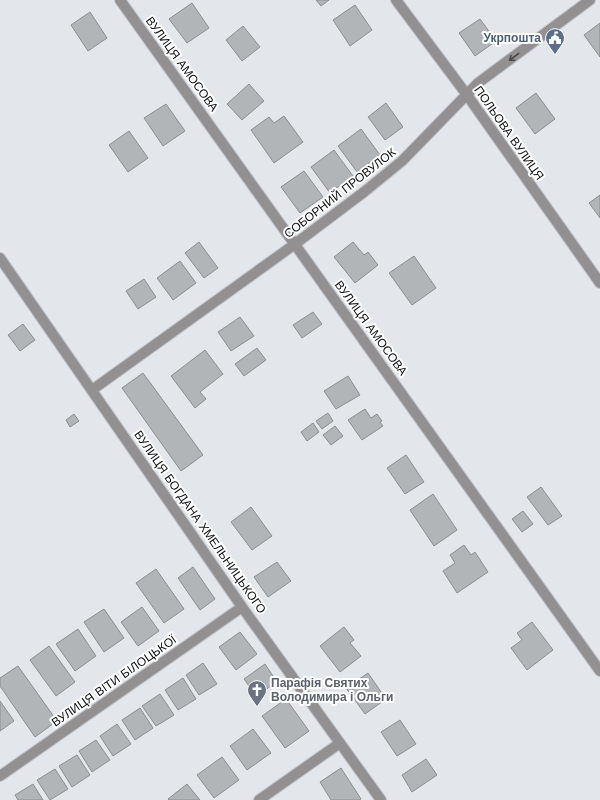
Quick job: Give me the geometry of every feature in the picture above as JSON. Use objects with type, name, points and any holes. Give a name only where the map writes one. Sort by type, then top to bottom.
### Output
[{"type":"street","name":"ВУЛИЦЯ АМОСОВА","points":[[120,0],[600,671]]},
{"type":"street","name":"ПОЛЬОВА ВУЛИЦЯ","points":[[396,0],[466,95],[600,283]]},
{"type":"street","name":"СОБОРНИЙ ПРОВУЛОК","points":[[92,390],[295,244],[364,192],[402,161],[478,83],[590,0]]},
{"type":"street","name":"ВУЛИЦЯ БОГДАНА ХМЕЛЬНИЦЬКОГО","points":[[0,258],[242,607],[381,800]]},
{"type":"street","name":"ВУЛИЦЯ ВІТИ БІЛОЦЬКОЇ","points":[[0,776],[242,607]]},
{"type":"street","points":[[259,800],[340,744]]},
{"type":"building","points":[[316,0],[329,0],[321,6]]},
{"type":"building","points":[[192,3],[209,28],[187,43],[169,19]]},
{"type":"building","points":[[355,5],[372,30],[350,46],[333,20]]},
{"type":"building","points":[[90,12],[107,38],[88,51],[71,25]]},
{"type":"building","points":[[480,19],[496,41],[475,56],[459,33]]},
{"type":"building","points":[[600,23],[600,57],[584,35]]},
{"type":"building","points":[[243,26],[260,47],[242,61],[226,40]]},
{"type":"building","points":[[249,84],[264,101],[242,120],[227,104]]},
{"type":"building","points":[[536,93],[555,119],[535,134],[516,108]]},
{"type":"building","points":[[386,103],[403,127],[385,140],[368,117]]},
{"type":"building","points":[[166,104],[185,131],[163,146],[144,118]]},
{"type":"building","points":[[284,116],[303,142],[274,163],[251,130],[269,117],[274,123]]},
{"type":"building","points":[[361,129],[380,155],[357,172],[338,146]]},
{"type":"building","points":[[129,131],[148,158],[128,172],[109,145]]},
{"type":"building","points":[[334,150],[353,176],[330,193],[311,167]]},
{"type":"building","points":[[304,171],[323,197],[300,213],[281,187]]},
{"type":"building","points":[[600,195],[600,218],[589,203]]},
{"type":"building","points":[[199,242],[218,268],[204,278],[185,253]]},
{"type":"building","points":[[353,242],[364,255],[368,252],[378,265],[355,283],[334,257]]},
{"type":"building","points":[[414,256],[436,288],[412,305],[389,273]]},
{"type":"building","points":[[180,261],[196,283],[173,300],[157,278]]},
{"type":"building","points":[[144,279],[156,297],[138,309],[126,291]]},
{"type":"building","points":[[313,312],[322,324],[302,338],[293,325]]},
{"type":"building","points":[[240,317],[254,336],[231,351],[218,332]]},
{"type":"building","points":[[23,324],[35,340],[20,351],[8,335]]},
{"type":"building","points":[[257,348],[266,360],[244,376],[235,364]]},
{"type":"building","points":[[205,350],[223,374],[200,392],[206,399],[195,408],[171,376]]},
{"type":"building","points":[[143,373],[203,455],[181,471],[122,388]]},
{"type":"building","points":[[348,376],[360,395],[336,409],[324,391]]},
{"type":"building","points":[[365,409],[371,418],[377,414],[382,421],[380,422],[383,426],[362,440],[348,420]]},
{"type":"building","points":[[328,413],[333,421],[322,429],[316,421]]},
{"type":"building","points":[[74,414],[79,421],[70,427],[66,420]]},
{"type":"building","points":[[313,423],[319,432],[307,441],[301,432]]},
{"type":"building","points":[[335,426],[343,436],[331,445],[323,435]]},
{"type":"building","points":[[406,455],[424,482],[405,494],[387,468]]},
{"type":"building","points":[[541,487],[562,516],[548,525],[527,497]]},
{"type":"building","points":[[433,494],[457,530],[434,546],[410,510]]},
{"type":"building","points":[[251,507],[272,536],[252,550],[231,522]]},
{"type":"building","points":[[523,511],[533,524],[522,532],[512,519]]},
{"type":"building","points":[[464,545],[471,555],[475,552],[488,572],[457,593],[443,571],[455,563],[450,555]]},
{"type":"building","points":[[277,562],[291,581],[268,597],[254,577]]},
{"type":"building","points":[[193,567],[215,599],[200,610],[178,578]]},
{"type":"building","points":[[156,569],[184,609],[164,623],[136,583]]},
{"type":"building","points":[[142,607],[159,631],[138,646],[121,622]]},
{"type":"building","points":[[104,609],[124,638],[104,652],[84,622]]},
{"type":"building","points":[[532,622],[553,650],[527,670],[511,648],[522,640],[517,633]]},
{"type":"building","points":[[344,627],[354,640],[350,643],[361,656],[340,672],[320,646]]},
{"type":"building","points":[[78,629],[96,656],[75,671],[56,644]]},
{"type":"building","points":[[240,632],[257,654],[236,670],[219,647]]},
{"type":"building","points":[[49,646],[75,682],[56,696],[30,660]]},
{"type":"building","points":[[203,663],[217,684],[199,695],[186,675]]},
{"type":"building","points":[[265,664],[277,682],[256,696],[244,679]]},
{"type":"building","points":[[18,666],[57,721],[35,737],[0,686],[0,678]]},
{"type":"building","points":[[368,673],[386,699],[365,714],[346,688]]},
{"type":"building","points":[[183,678],[196,699],[178,710],[165,690]]},
{"type":"building","points":[[160,694],[174,715],[156,726],[142,706]]},
{"type":"building","points":[[286,699],[309,731],[285,748],[262,716]]},
{"type":"building","points":[[0,701],[14,721],[0,731]]},
{"type":"building","points":[[140,708],[153,728],[135,740],[122,720]]},
{"type":"building","points":[[400,720],[416,744],[397,756],[381,732]]},
{"type":"building","points":[[117,724],[131,744],[113,756],[100,736]]},
{"type":"building","points":[[253,729],[271,753],[247,770],[230,746]]},
{"type":"building","points":[[96,740],[110,760],[92,772],[79,751]]},
{"type":"building","points":[[77,755],[90,775],[72,787],[59,766]]},
{"type":"building","points":[[222,757],[239,780],[214,798],[197,775]]},
{"type":"building","points":[[426,759],[437,775],[412,792],[402,775]]},
{"type":"building","points":[[341,768],[361,799],[331,800],[320,782]]},
{"type":"building","points":[[55,769],[68,789],[50,800],[37,780]]},
{"type":"building","points":[[33,784],[43,800],[18,800],[15,795]]},
{"type":"building","points":[[187,784],[200,800],[168,799]]},
{"type":"place","name":"Укрпошта","points":[[555,55]]},
{"type":"place","name":"Парафія Святих Володимира і Ольги","points":[[257,707]]}]
